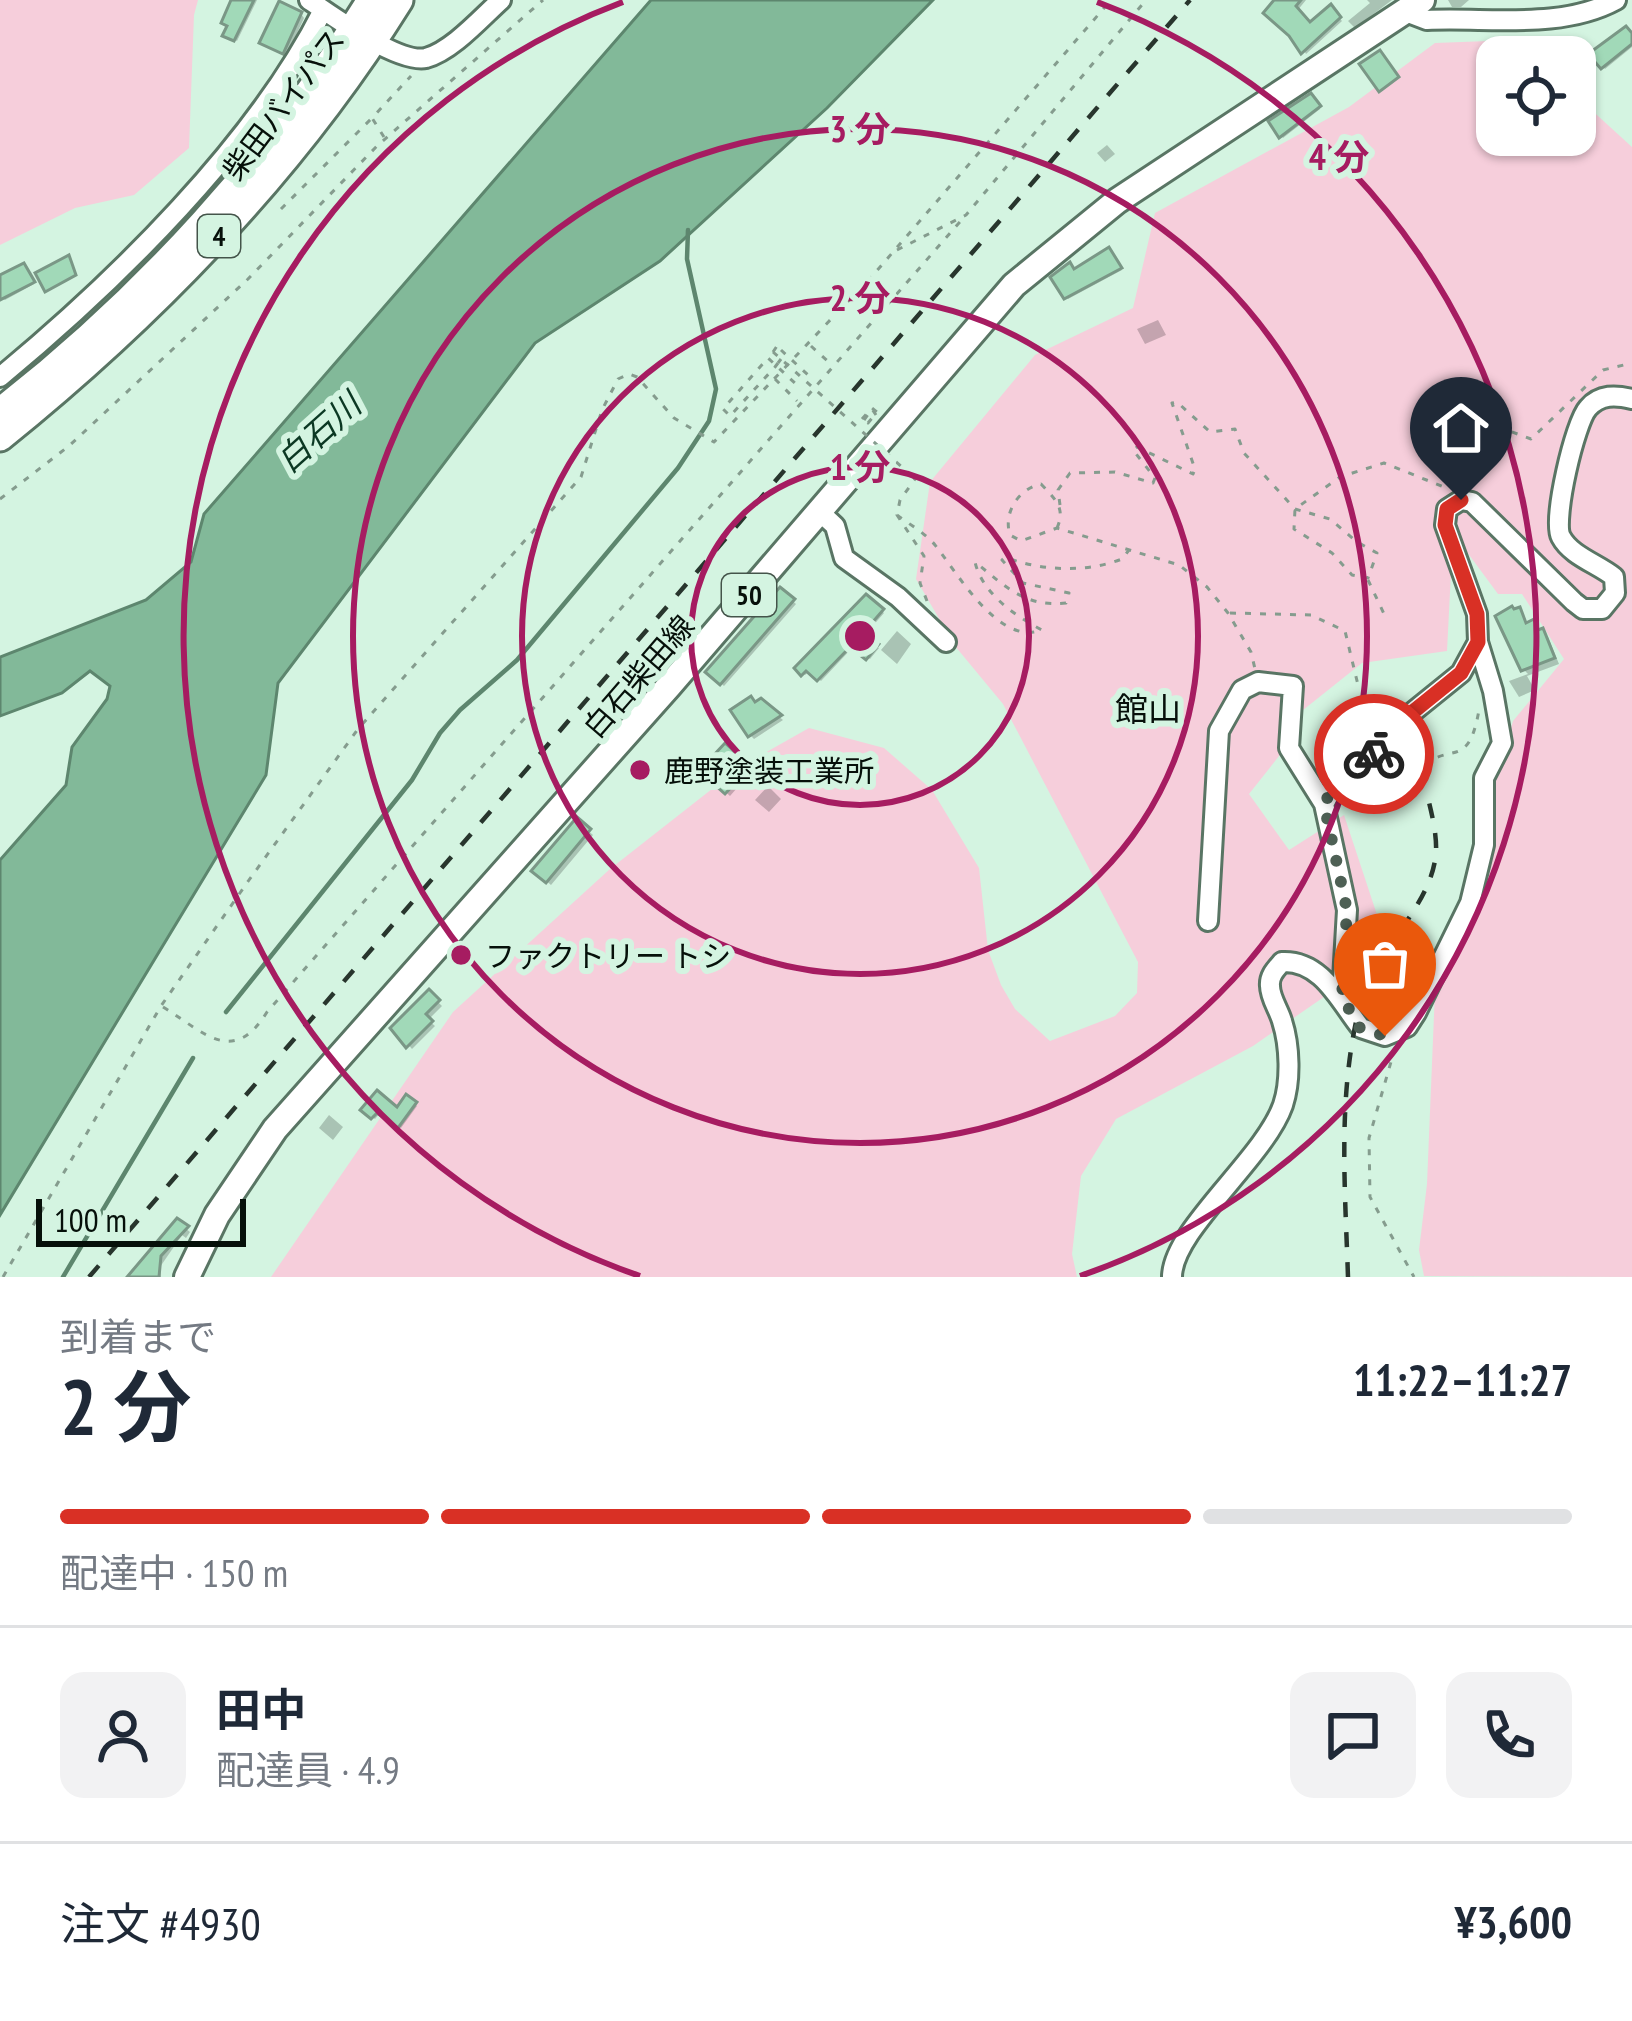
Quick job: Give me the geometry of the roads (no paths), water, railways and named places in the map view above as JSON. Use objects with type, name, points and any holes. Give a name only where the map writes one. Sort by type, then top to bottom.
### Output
[{"type":"highway","name":"柴田バイパス","points":[[0,437],[101,352],[243,210],[302,139],[364,33],[371,0]]},
{"type":"highway","name":"柴田バイパス","points":[[0,412],[93,333],[173,253],[364,33],[399,0]]},
{"type":"main road","name":"白石柴田線","points":[[187,1277],[217,1215],[275,1129],[1034,266],[1117,201],[1414,4]]},
{"type":"street","points":[[0,377],[50,336],[183,203],[294,64],[316,5],[407,57],[433,56],[501,0]]},
{"type":"street","points":[[1414,4],[1426,20],[1567,17],[1594,12],[1616,0]]},
{"type":"street","points":[[1172,1277],[1174,1257],[1246,1166],[1284,1103],[1287,1040],[1269,979],[1282,962],[1308,968],[1342,997],[1352,1017],[1371,1034],[1385,1036],[1407,1027],[1430,992],[1470,902],[1484,845],[1484,778],[1502,743],[1478,642],[1477,614],[1445,525],[1449,495],[1472,502],[1583,609],[1602,609],[1615,593],[1614,577],[1568,546],[1557,526],[1582,416],[1589,406],[1610,395],[1632,399]]},
{"type":"street","points":[[821,512],[835,526],[844,558],[941,636]]},
{"type":"street","points":[[1324,804],[1333,788],[1363,766],[1409,715],[1461,673],[1478,642]]},
{"type":"street","points":[[1208,921],[1219,730],[1241,690],[1258,682],[1292,686],[1289,748],[1324,804],[1347,910],[1342,997]]},
{"type":"water","name":"白石川","points":[[651,0],[933,0],[827,108],[660,261],[535,343],[278,683],[266,775],[0,1215],[0,860],[66,785],[72,747],[107,699],[110,686],[90,671],[62,693],[0,716],[0,657],[146,600],[191,562],[204,514]]},
{"type":"waterway","points":[[226,1012],[412,780],[440,733],[517,660],[678,468],[709,421],[716,389],[687,259],[688,230]]},
{"type":"waterway","points":[[63,1277],[193,1058]]},
{"type":"railway","points":[[89,1277],[1190,0]]},
{"type":"railway","points":[[1348,1277],[1344,1138],[1353,1035],[1368,982],[1432,873],[1436,837],[1426,790]]},
{"type":"place","name":"鹿野塗装工業所","points":[[640,770]]},
{"type":"place","name":"ファクトリー トシ","points":[[461,955]]},
{"type":"district","name":"館山","points":[[1148,708]]}]
